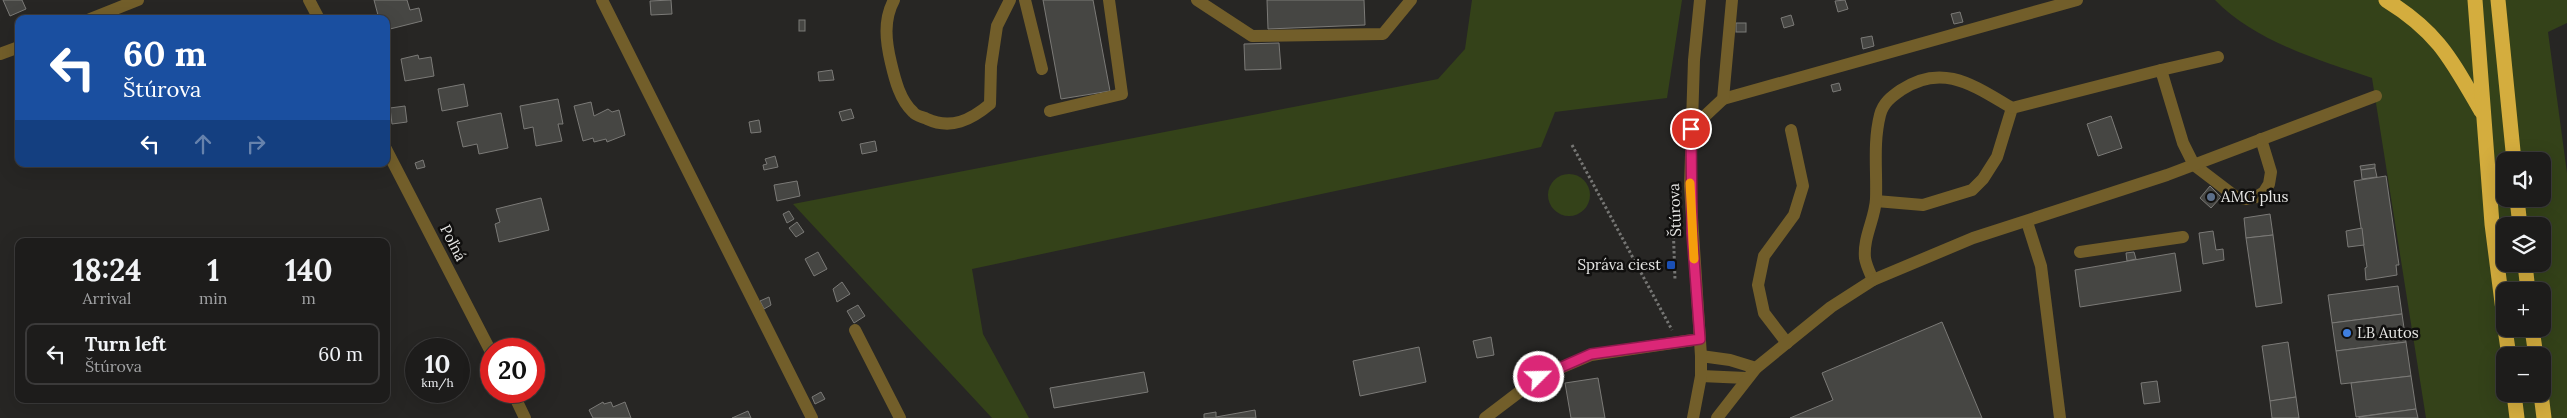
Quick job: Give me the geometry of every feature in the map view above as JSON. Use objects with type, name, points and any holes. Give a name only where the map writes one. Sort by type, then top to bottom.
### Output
[{"type":"highway","points":[[2386,0],[2409,14],[2443,47],[2483,114]]},
{"type":"highway","points":[[2475,0],[2492,224],[2499,282]]},
{"type":"highway","points":[[2498,0],[2513,152]]},
{"type":"highway","points":[[2515,402],[2517,418]]},
{"type":"highway","points":[[2542,402],[2544,418]]},
{"type":"street","points":[[100,15],[138,0]]},
{"type":"street","points":[[309,0],[317,15]]},
{"type":"street","points":[[602,0],[812,418]]},
{"type":"street","points":[[894,0],[887,12],[886,44],[897,87],[913,113],[939,125],[962,122],[976,116],[990,104],[990,66],[997,26],[1010,0]]},
{"type":"street","points":[[1025,0],[1042,69]]},
{"type":"street","points":[[1050,111],[1122,94],[1109,0]]},
{"type":"street","points":[[1197,0],[1252,36],[1383,34],[1411,0]]},
{"type":"street","name":"Štúrova","points":[[1693,418],[1701,376],[1702,356],[1692,233],[1691,129],[1700,0]]},
{"type":"street","points":[[1723,99],[1732,0]]},
{"type":"street","points":[[1691,129],[1723,99],[2077,0]]},
{"type":"street","points":[[0,54],[15,48]]},
{"type":"street","points":[[1873,280],[1865,259],[1866,241],[1876,201],[1875,140],[1880,113],[1888,99],[1921,79],[1936,77],[1964,80],[2012,108],[2218,57]]},
{"type":"street","points":[[2161,70],[2183,143],[2194,165],[2236,196],[2246,199],[2256,197],[2264,192],[2269,184],[2271,172],[2261,139]]},
{"type":"street","points":[[1717,418],[1746,378],[1756,368],[1831,307],[1873,280],[1973,238],[2027,222],[2194,165],[2376,96]]},
{"type":"street","points":[[1876,201],[1922,205],[1972,190],[1997,157],[2012,108]]},
{"type":"street","points":[[1787,343],[1764,313],[1758,285],[1764,256],[1794,215],[1803,186],[1791,130]]},
{"type":"street","name":"Poľná","points":[[390,157],[484,338]]},
{"type":"street","points":[[2027,222],[2041,266],[2060,418]]},
{"type":"street","points":[[2080,252],[2183,237]]},
{"type":"street","points":[[855,330],[900,418]]},
{"type":"street","points":[[1485,418],[1539,377],[1591,354],[1700,339]]},
{"type":"street","points":[[1702,356],[1730,360],[1756,368]]},
{"type":"street","points":[[1701,376],[1746,378]]},
{"type":"street","points":[[518,403],[525,418]]},
{"type":"path","points":[[1572,145],[1678,342]]},
{"type":"path","points":[[1673,221],[1675,280]]},
{"type":"green space","points":[[1472,0],[1682,0],[1667,98],[1555,112],[1541,147],[972,269],[983,334],[1029,418],[992,418],[793,204],[1438,79],[1465,49]]},
{"type":"green space","points":[[2215,0],[2567,0],[2567,23],[2548,32],[2567,173],[2567,418],[2426,418],[2372,78],[2288,48],[2248,27]]},
{"type":"green space","points":[[1573,174],[1581,177],[1587,183],[1590,195],[1587,207],[1581,213],[1565,216],[1557,213],[1551,207],[1548,191],[1551,183],[1557,177]]},
{"type":"building","points":[[3,0],[22,0],[26,9],[10,16]]},
{"type":"building","points":[[374,0],[407,0],[410,10],[419,8],[422,21],[390,29],[390,15],[378,15]]},
{"type":"building","points":[[671,0],[672,14],[651,15],[650,1]]},
{"type":"building","points":[[1043,0],[1093,0],[1110,91],[1061,99]]},
{"type":"building","points":[[1267,0],[1364,0],[1365,25],[1268,29]]},
{"type":"building","points":[[1845,0],[1848,9],[1838,12],[1835,1]]},
{"type":"building","points":[[1960,12],[1963,22],[1954,24],[1951,14]]},
{"type":"building","points":[[1791,15],[1794,25],[1784,28],[1781,18]]},
{"type":"building","points":[[799,20],[805,20],[805,31],[799,31]]},
{"type":"building","points":[[1736,23],[1746,23],[1746,32],[1736,32]]},
{"type":"building","points":[[1872,36],[1874,46],[1863,49],[1861,38]]},
{"type":"building","points":[[1279,43],[1281,69],[1245,70],[1244,44]]},
{"type":"building","points":[[418,55],[419,59],[431,57],[434,76],[405,81],[401,59]]},
{"type":"building","points":[[832,70],[834,80],[819,81],[818,72]]},
{"type":"building","points":[[1839,83],[1841,90],[1833,92],[1831,85]]},
{"type":"building","points":[[464,84],[468,106],[442,111],[438,89]]},
{"type":"building","points":[[558,99],[563,124],[558,124],[562,141],[536,146],[533,127],[524,129],[520,106]]},
{"type":"building","points":[[591,102],[594,116],[608,109],[612,112],[619,110],[625,135],[607,142],[606,139],[594,142],[593,138],[583,141],[574,106]]},
{"type":"building","points":[[405,106],[407,122],[392,124],[390,108]]},
{"type":"building","points":[[851,109],[854,118],[842,121],[839,112]]},
{"type":"building","points":[[501,113],[508,148],[479,154],[477,144],[463,147],[457,122]]},
{"type":"building","points":[[2111,116],[2122,148],[2098,156],[2087,124]]},
{"type":"building","points":[[759,120],[761,132],[751,133],[749,122]]},
{"type":"building","points":[[875,141],[877,151],[862,154],[860,144]]},
{"type":"building","points":[[775,156],[778,167],[764,170],[763,165],[767,164],[765,159]]},
{"type":"building","points":[[423,160],[425,167],[417,169],[415,163]]},
{"type":"building","points":[[2375,164],[2375,168],[2361,170],[2360,166]]},
{"type":"building","points":[[2375,168],[2377,177],[2362,179],[2361,170]]},
{"type":"building","points":[[2386,176],[2399,265],[2396,265],[2397,275],[2366,280],[2365,268],[2367,267],[2354,181]]},
{"type":"building","points":[[797,181],[800,196],[777,201],[774,185]]},
{"type":"building","points":[[2210,186],[2221,197],[2211,208],[2200,198]]},
{"type":"building","points":[[541,198],[549,230],[499,242],[495,224],[500,222],[496,209]]},
{"type":"building","points":[[789,211],[794,219],[787,223],[783,214]]},
{"type":"building","points":[[2270,214],[2273,235],[2246,238],[2244,218]]},
{"type":"building","points":[[797,222],[804,232],[796,237],[789,228]]},
{"type":"building","points":[[2362,228],[2364,245],[2348,247],[2346,231]]},
{"type":"building","points":[[2213,231],[2216,250],[2223,249],[2224,260],[2203,264],[2199,233]]},
{"type":"building","points":[[2273,235],[2282,303],[2256,307],[2246,238]]},
{"type":"building","points":[[818,252],[827,269],[814,276],[805,259]]},
{"type":"building","points":[[2134,252],[2136,259],[2127,261],[2126,253]]},
{"type":"building","points":[[2175,253],[2181,291],[2080,307],[2075,270]]},
{"type":"building","points":[[842,282],[850,294],[837,302],[833,289]]},
{"type":"building","points":[[2398,286],[2402,314],[2332,323],[2328,295]]},
{"type":"building","points":[[769,297],[771,305],[764,309],[760,301]]},
{"type":"building","points":[[858,305],[865,316],[854,323],[847,311]]},
{"type":"building","points":[[2402,314],[2406,342],[2336,351],[2332,323]]},
{"type":"building","points":[[1942,322],[1982,418],[1790,418],[1833,400],[1822,373]]},
{"type":"building","points":[[1491,337],[1494,355],[1477,358],[1473,341]]},
{"type":"building","points":[[2288,342],[2296,397],[2270,401],[2262,346]]},
{"type":"building","points":[[2406,342],[2411,376],[2341,384],[2336,351]]},
{"type":"building","points":[[1419,347],[1426,382],[1360,396],[1353,361]]},
{"type":"building","points":[[1144,372],[1148,392],[1054,408],[1050,388]]},
{"type":"building","points":[[2411,376],[2416,409],[2356,417],[2351,383]]},
{"type":"building","points":[[1598,378],[1605,418],[1571,418],[1565,383]]},
{"type":"building","points":[[2157,381],[2160,402],[2144,404],[2141,383]]},
{"type":"building","points":[[821,392],[825,399],[815,404],[812,397]]},
{"type":"building","points":[[2296,397],[2299,418],[2272,418],[2270,401]]},
{"type":"building","points":[[603,402],[604,404],[611,402],[613,407],[625,402],[631,418],[593,418],[589,410]]},
{"type":"building","points":[[2416,409],[2418,418],[2359,418],[2359,417]]},
{"type":"building","points":[[1255,410],[1256,418],[1204,418],[1204,414],[1216,412],[1216,417]]},
{"type":"building","points":[[748,411],[751,418],[732,418]]},
{"type":"slow traffic","points":[[1690,183],[1694,259]]},
{"type":"place","name":"AMG plus","points":[[2211,197]]},
{"type":"place","name":"Správa ciest","points":[[1671,265]]},
{"type":"place","name":"LB Autos","points":[[2347,333]]},
{"type":"route","points":[[1539,377],[1591,354],[1700,339],[1692,233],[1690,186],[1691,129]]}]
